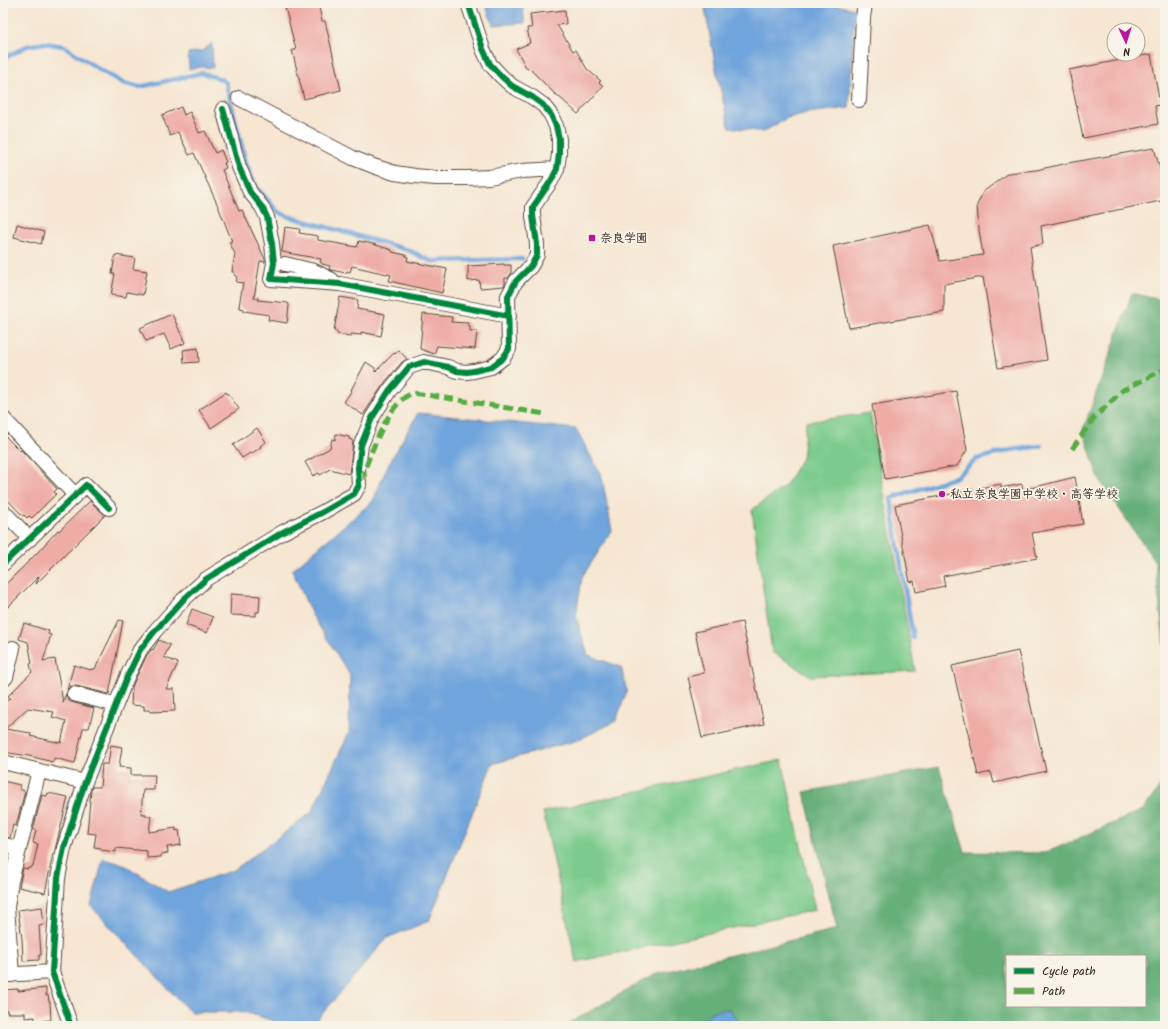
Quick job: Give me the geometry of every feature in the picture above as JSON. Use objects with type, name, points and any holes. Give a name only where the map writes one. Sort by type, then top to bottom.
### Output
[{"type":"street","points":[[71,1026],[52,972],[58,878],[64,848],[85,782],[127,677],[140,650],[183,600],[206,579],[283,532],[324,512],[354,494],[359,486],[358,468],[361,445],[372,418],[389,391],[408,367],[424,362],[448,367],[457,371],[467,372],[491,367],[503,358],[509,350],[508,296],[516,282],[531,266],[537,255],[533,216],[534,207],[557,169],[559,139],[556,126],[551,115],[543,105],[512,86],[490,64],[483,49],[468,3]]},
{"type":"street","points":[[859,100],[862,18],[865,3]]},
{"type":"street","points":[[238,98],[353,158],[394,173],[436,178],[467,178],[489,177],[522,171],[557,169]]},
{"type":"street","points":[[223,109],[239,167],[250,192],[262,207],[267,217],[274,263],[272,279],[340,284],[509,316]]},
{"type":"street","points":[[285,264],[314,272],[340,284]]},
{"type":"street","points":[[3,418],[75,496]]},
{"type":"street","points":[[3,564],[86,485],[109,508]]},
{"type":"street","points":[[3,511],[30,539]]},
{"type":"street","points":[[3,680],[6,677],[13,648]]},
{"type":"street","points":[[74,694],[116,705]]},
{"type":"street","points":[[3,762],[85,782]]},
{"type":"street","points":[[39,771],[10,881],[6,907],[7,975],[52,972]]},
{"type":"street","points":[[3,845],[19,848]]},
{"type":"green space","points":[[1132,293],[1165,301],[1165,655],[1155,562],[1099,479],[1083,430]]},
{"type":"green space","points":[[870,413],[915,671],[811,676],[772,652],[752,510],[786,485],[802,458],[806,422]]},
{"type":"green space","points":[[782,760],[815,910],[576,962],[543,812]]},
{"type":"green space","points":[[939,767],[965,852],[1045,853],[1143,810],[1165,780],[1165,1026],[564,1026],[654,975],[837,929],[804,792]]},
{"type":"water","points":[[485,3],[522,3],[525,23],[493,25]]},
{"type":"water","points":[[704,3],[828,3],[855,9],[849,108],[807,113],[787,118],[763,132],[729,127],[716,69]]},
{"type":"water","points":[[212,43],[213,68],[201,67],[189,69],[188,53],[203,51]]},
{"type":"water","points":[[418,413],[576,429],[602,477],[612,531],[582,577],[576,617],[588,655],[621,667],[627,691],[616,721],[578,740],[492,764],[429,921],[387,938],[312,1026],[289,1026],[245,1012],[190,1012],[91,906],[103,859],[123,864],[168,892],[234,870],[311,813],[349,733],[350,675],[312,615],[292,570],[373,501],[388,465]]},
{"type":"water","points":[[729,1009],[742,1026],[697,1026],[713,1011]]},
{"type":"building","points":[[284,3],[318,3],[322,21],[325,21],[341,90],[304,99],[292,50],[296,50]]},
{"type":"building","points":[[565,10],[566,24],[557,25],[573,51],[576,50],[587,69],[601,81],[599,82],[603,86],[578,114],[556,95],[529,68],[527,69],[516,49],[530,43],[527,28],[532,28],[530,14]]},
{"type":"building","points":[[1151,54],[1160,105],[1155,106],[1158,124],[1083,138],[1069,70],[1110,62],[1146,62],[1146,55]]},
{"type":"building","points":[[181,107],[184,115],[190,112],[199,133],[205,131],[215,153],[221,150],[226,162],[224,163],[226,168],[222,170],[239,211],[242,210],[265,259],[265,262],[260,261],[254,298],[258,298],[258,300],[288,303],[287,323],[268,320],[269,315],[244,311],[244,309],[240,308],[239,306],[243,283],[236,282],[237,278],[236,275],[234,275],[235,272],[232,272],[235,254],[229,242],[232,241],[218,206],[194,153],[189,155],[178,132],[170,136],[162,115]]},
{"type":"building","points":[[1154,148],[1165,186],[1165,200],[1041,226],[1043,244],[1030,247],[1047,360],[998,368],[983,277],[944,284],[944,312],[849,328],[833,246],[930,225],[940,261],[983,255],[977,205],[983,192],[1008,173],[1036,170]]},
{"type":"building","points":[[17,224],[44,232],[41,244],[14,237]]},
{"type":"building","points":[[285,227],[300,229],[299,233],[318,236],[318,240],[357,247],[359,241],[373,244],[392,250],[392,252],[406,255],[408,257],[407,261],[447,269],[442,293],[389,281],[391,275],[352,266],[350,272],[347,271],[346,273],[331,270],[329,269],[330,266],[320,262],[321,259],[282,252]]},
{"type":"building","points":[[115,255],[135,258],[133,269],[147,271],[143,295],[127,292],[126,297],[111,295],[115,274],[112,274]]},
{"type":"building","points":[[511,265],[511,274],[508,278],[505,278],[504,286],[480,288],[479,280],[468,281],[468,266]]},
{"type":"building","points":[[340,297],[358,300],[357,309],[385,314],[381,336],[361,332],[361,335],[351,334],[351,336],[337,334],[337,331],[334,331]]},
{"type":"building","points":[[172,314],[185,343],[171,349],[164,334],[146,341],[140,328]]},
{"type":"building","points":[[423,314],[452,317],[451,322],[468,323],[470,326],[470,331],[477,331],[475,349],[437,346],[434,354],[420,349]]},
{"type":"building","points":[[198,348],[199,362],[184,363],[183,350]]},
{"type":"building","points":[[399,350],[407,359],[402,362],[385,382],[363,415],[344,402],[352,390],[366,362],[375,368],[375,372]]},
{"type":"building","points":[[956,391],[967,450],[957,466],[885,479],[872,405]]},
{"type":"building","points":[[226,392],[239,409],[211,428],[199,410]]},
{"type":"building","points":[[257,428],[266,442],[251,454],[250,453],[242,458],[233,445]]},
{"type":"building","points":[[3,434],[20,451],[21,450],[24,453],[57,489],[54,492],[56,494],[32,518],[29,516],[27,518],[24,515],[23,516],[3,495]]},
{"type":"building","points":[[336,434],[349,437],[349,439],[353,442],[349,474],[330,469],[320,475],[319,473],[313,476],[305,462],[330,448],[332,439],[335,440]]},
{"type":"building","points":[[1075,477],[1083,524],[1032,533],[1037,558],[943,576],[945,586],[916,592],[914,581],[910,582],[895,505],[1001,484],[1001,488],[1022,484],[1023,490]]},
{"type":"building","points":[[90,501],[105,515],[36,584],[39,576],[3,612],[3,587],[58,530],[59,531]]},
{"type":"building","points":[[231,594],[260,596],[259,612],[256,612],[256,616],[230,615]]},
{"type":"building","points":[[192,609],[213,617],[207,633],[186,625]]},
{"type":"building","points":[[119,620],[123,621],[109,694],[76,686],[71,686],[67,690],[74,665],[91,670],[95,669]]},
{"type":"building","points":[[742,622],[764,724],[702,738],[688,677],[704,673],[695,632]]},
{"type":"building","points":[[24,623],[49,631],[48,634],[51,635],[43,661],[55,659],[63,702],[66,694],[68,700],[71,702],[94,708],[89,728],[83,728],[75,763],[54,758],[53,762],[3,752],[3,704],[10,698],[8,696],[32,672],[28,642],[19,639]],"holes":[[[28,708],[54,712],[52,717],[66,721],[61,743],[30,736],[31,733],[5,729]]]},
{"type":"building","points":[[159,640],[170,645],[164,657],[178,663],[166,689],[174,689],[175,711],[150,712],[150,710],[144,710],[144,706],[131,705],[132,687],[135,680],[147,655],[152,649],[153,650]]},
{"type":"building","points":[[1018,651],[1046,771],[994,783],[991,772],[978,775],[952,666]]},
{"type":"building","points":[[111,745],[122,747],[119,767],[131,768],[131,775],[155,775],[154,790],[143,790],[141,814],[151,816],[149,832],[176,828],[176,831],[179,830],[181,845],[167,847],[168,853],[161,854],[161,857],[147,858],[147,851],[116,848],[116,852],[101,850],[101,848],[94,847],[96,834],[87,833],[91,790],[92,787],[100,787],[102,764],[108,764]]},
{"type":"building","points":[[3,781],[20,785],[19,789],[25,791],[16,826],[13,825],[10,838],[3,837]]},
{"type":"building","points":[[48,793],[68,797],[53,854],[45,893],[19,887],[23,868],[28,869],[33,866],[38,844],[33,843],[36,830],[33,830],[42,795],[47,796]]},
{"type":"building","points":[[42,907],[44,925],[39,926],[41,955],[39,955],[39,960],[23,961],[18,910]]},
{"type":"building","points":[[46,988],[46,996],[48,995],[50,1002],[51,1020],[35,1022],[35,1017],[25,1018],[25,1013],[7,1013],[7,1010],[3,1010],[3,990],[18,989],[18,991]]},
{"type":"waterway","points":[[3,59],[27,46],[44,43],[64,46],[100,70],[123,83],[139,87],[202,73],[221,79],[226,83],[246,163],[256,186],[277,211],[287,216],[408,250],[431,261],[522,259]]},
{"type":"waterway","points":[[913,638],[891,498],[956,477],[977,459],[1011,450],[1041,446]]},
{"type":"marked path","points":[[1072,449],[1093,419],[1123,390],[1165,369]]},
{"type":"marked path","points":[[361,480],[374,445],[387,419],[403,399],[411,394],[421,394],[545,414]]},
{"type":"cycle path","points":[[71,1026],[52,972],[58,878],[64,848],[85,782],[127,677],[140,650],[183,600],[206,579],[283,532],[323,512],[354,494],[359,485],[358,468],[361,445],[372,418],[389,391],[409,367],[424,362],[448,367],[457,371],[474,371],[491,367],[503,358],[509,349],[508,296],[516,281],[531,266],[537,255],[533,207],[551,181],[557,169],[559,139],[556,126],[551,115],[543,105],[512,86],[490,64],[483,49],[468,3]]},
{"type":"cycle path","points":[[223,109],[239,167],[250,192],[262,207],[267,217],[274,263],[271,279],[340,284],[509,316]]},
{"type":"cycle path","points":[[3,564],[86,485],[109,508]]},
{"type":"place","name":"奈良学園","points":[[592,238]]},
{"type":"place","name":"私立奈良学園中学校・高等学校","points":[[942,494]]}]
